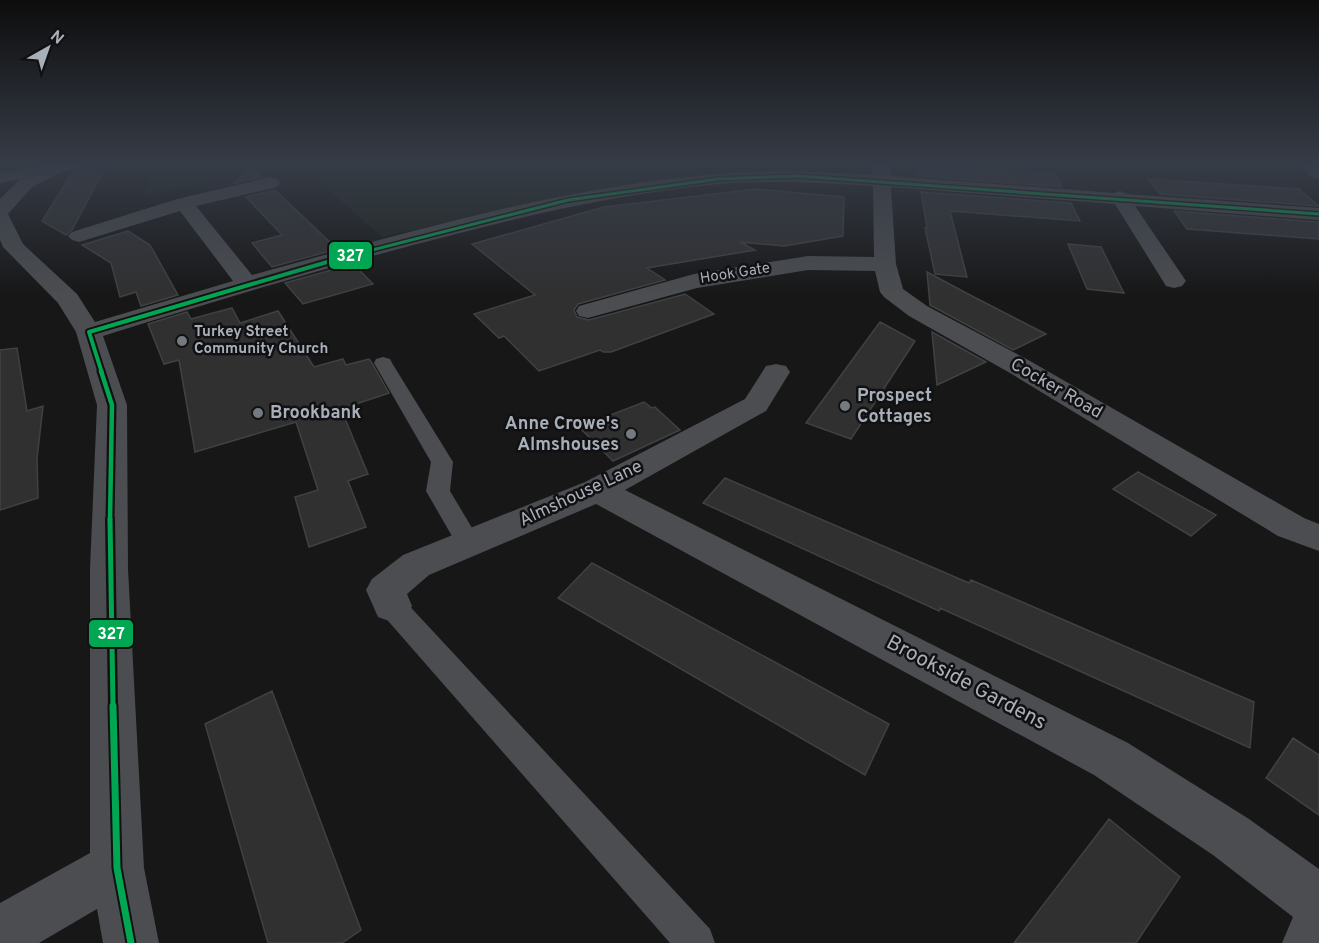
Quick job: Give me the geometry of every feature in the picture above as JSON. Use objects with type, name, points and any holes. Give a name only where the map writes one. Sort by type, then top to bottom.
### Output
[{"type":"street","points":[[79,237],[169,208]]},
{"type":"street","points":[[188,208],[247,284]]},
{"type":"street","points":[[89,332],[247,284],[394,243],[536,208]]},
{"type":"street","name":"Cocker Road","points":[[883,208],[885,264],[892,292],[918,312],[1020,367],[1291,527],[1319,538]]},
{"type":"street","points":[[1127,208],[1174,281]]},
{"type":"street","points":[[1249,208],[1319,214]]},
{"type":"street","points":[[0,216],[14,247],[68,299],[89,332],[112,405],[110,569],[117,868],[131,943]]},
{"type":"street","name":"Hook Gate","points":[[588,311],[711,278],[808,263],[885,264]]},
{"type":"street","name":"Almshouse Lane","points":[[392,606],[386,590],[416,565],[597,490],[756,405],[776,372]]},
{"type":"street","name":"Brookside Gardens","points":[[597,490],[1111,759],[1231,837],[1319,902]]},
{"type":"street","points":[[0,934],[117,868]]},
{"type":"street","points":[[1310,943],[1319,926]]},
{"type":"lane","points":[[383,363],[442,462],[438,491],[469,543]]},
{"type":"lane","points":[[392,606],[696,943]]},
{"type":"shaded area","points":[[349,208],[510,208],[382,237]]},
{"type":"building","points":[[50,208],[84,208],[72,230],[66,235],[42,221]]},
{"type":"building","points":[[256,208],[294,208],[337,249],[272,267],[252,243],[282,235]]},
{"type":"building","points":[[600,208],[844,208],[843,236],[784,246],[740,242],[755,250],[647,268],[665,280],[578,304],[574,310],[577,317],[589,320],[685,294],[714,314],[611,352],[600,350],[539,371],[504,336],[499,338],[474,314],[535,295],[472,244]]},
{"type":"building","points":[[924,208],[1074,208],[1080,221],[950,211],[967,277],[935,274],[925,228],[927,228]]},
{"type":"building","points":[[1174,211],[1319,222],[1319,239],[1187,229]]},
{"type":"building","points":[[128,231],[150,245],[178,295],[141,306],[136,292],[120,297],[111,263],[82,245]]},
{"type":"building","points":[[1068,244],[1101,247],[1124,293],[1087,289]]},
{"type":"building","points":[[353,264],[373,284],[303,304],[285,283]]},
{"type":"building","points":[[927,272],[1046,334],[1013,350],[930,305]]},
{"type":"building","points":[[232,308],[240,323],[278,311],[314,367],[343,359],[346,365],[369,359],[372,363],[389,393],[341,409],[368,474],[348,481],[366,527],[309,547],[295,497],[318,490],[296,422],[195,452],[179,360],[164,364],[148,324],[187,312],[191,319]]},
{"type":"building","points":[[880,322],[915,341],[851,439],[806,423]]},
{"type":"building","points":[[932,332],[986,362],[937,385]]},
{"type":"building","points":[[17,348],[27,411],[43,406],[37,459],[38,498],[0,510],[0,350]]},
{"type":"building","name":"Anne Crowe's Almshouses","points":[[644,402],[652,408],[655,407],[680,430],[613,461],[579,427]]},
{"type":"building","points":[[1138,472],[1216,515],[1191,536],[1113,489]]},
{"type":"building","points":[[725,478],[969,583],[971,580],[1254,702],[1250,748],[940,608],[939,611],[703,503]]},
{"type":"building","points":[[592,563],[889,724],[865,775],[558,598]]},
{"type":"building","points":[[272,691],[361,930],[342,943],[268,943],[205,724]]},
{"type":"building","points":[[1293,738],[1319,755],[1319,815],[1266,778]]},
{"type":"building","points":[[1109,819],[1180,877],[1136,943],[1014,943]]},
{"type":"transit line","name":"327","points":[[131,943],[117,868],[109,569],[112,405],[89,332],[247,284],[394,243],[536,208]]},
{"type":"transit line","name":"327","points":[[1237,208],[1319,214]]},
{"type":"place","name":"Turkey Street Community Church","points":[[182,341]]},
{"type":"place","name":"Prospect Cottages","points":[[845,406]]},
{"type":"place","name":"Brookbank","points":[[258,413]]},
{"type":"place","name":"Anne Crowe's Almshouses","points":[[631,434]]}]
